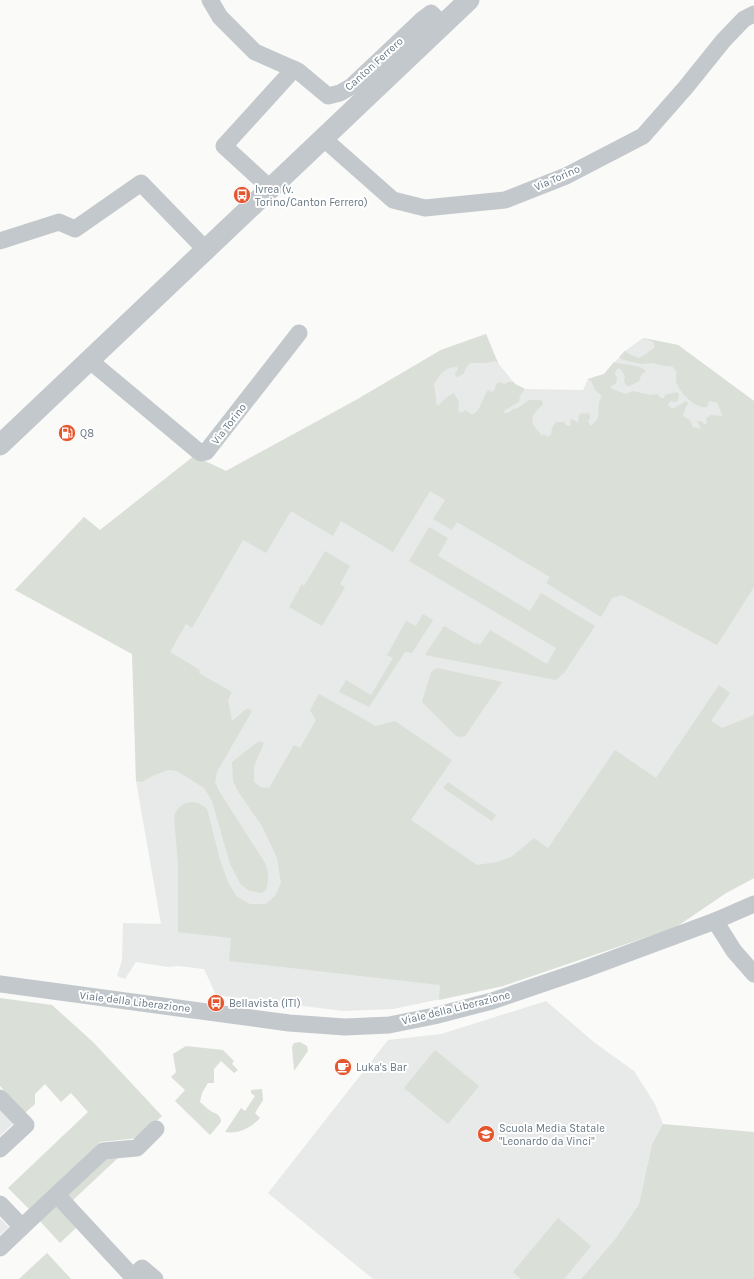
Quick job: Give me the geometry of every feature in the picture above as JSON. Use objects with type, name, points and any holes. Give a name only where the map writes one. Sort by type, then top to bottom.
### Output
[{"type":"street","name":"Canton Ferrero","points":[[210,0],[220,17],[255,52],[298,71],[328,96],[340,94],[352,86],[431,13],[443,25]]},
{"type":"street","points":[[0,445],[469,0]]},
{"type":"street","name":"Via Torino","points":[[324,139],[393,200],[426,208],[505,200],[566,176],[643,136],[686,87],[723,41],[744,19],[754,14]]},
{"type":"street","points":[[271,189],[224,146],[294,69]]},
{"type":"street","points":[[0,241],[59,222],[75,229],[141,183],[206,250]]},
{"type":"street","name":"Via Torino","points":[[89,360],[201,453],[206,452],[299,333]]},
{"type":"street","name":"Viale della Liberazione","points":[[0,984],[289,1023],[345,1027],[389,1025],[434,1016],[492,1001],[583,970],[715,921],[754,904]]},
{"type":"street","points":[[715,921],[734,951],[754,974]]},
{"type":"street","points":[[0,1098],[26,1125],[0,1149]]},
{"type":"street","points":[[0,1248],[103,1151],[137,1148],[156,1129]]},
{"type":"street","points":[[57,1195],[134,1276],[142,1268],[154,1279]]},
{"type":"street","points":[[0,1204],[22,1227]]},
{"type":"shaded area","points":[[486,334],[498,363],[515,384],[525,389],[583,390],[588,379],[604,374],[625,351],[643,338],[678,345],[754,401],[754,878],[726,893],[676,927],[503,986],[393,1009],[343,1011],[216,995],[204,969],[178,966],[168,967],[136,962],[125,979],[117,976],[122,960],[123,923],[161,924],[136,781],[133,654],[15,590],[84,517],[100,530],[194,456],[226,471],[356,400],[441,350]]},
{"type":"shaded area","points":[[486,334],[498,363],[495,361],[486,363],[470,363],[464,373],[456,377],[455,373],[458,369],[457,367],[446,370],[440,375],[434,384],[436,403],[438,406],[454,393],[459,402],[458,411],[461,413],[466,410],[472,415],[480,407],[488,390],[492,392],[495,389],[496,384],[500,382],[504,384],[514,382],[525,389],[520,396],[519,402],[505,410],[504,413],[518,408],[529,400],[541,400],[543,404],[534,414],[532,422],[542,436],[544,434],[547,437],[551,435],[552,428],[556,422],[564,422],[567,426],[570,426],[571,418],[578,423],[579,415],[582,413],[589,413],[590,418],[588,421],[591,426],[598,418],[599,402],[602,396],[595,390],[591,381],[588,379],[604,374],[614,362],[639,367],[646,371],[642,373],[639,381],[627,386],[624,382],[625,376],[620,368],[616,370],[616,383],[610,387],[612,389],[626,394],[633,391],[650,395],[657,394],[661,398],[664,398],[665,395],[677,392],[679,394],[678,400],[676,402],[670,401],[668,405],[671,408],[674,408],[686,401],[688,403],[683,416],[690,420],[693,427],[701,429],[697,421],[701,421],[705,425],[707,422],[706,418],[711,415],[722,416],[718,403],[709,401],[707,407],[698,406],[685,396],[677,384],[676,371],[673,367],[652,363],[642,364],[623,360],[619,357],[625,351],[639,358],[655,347],[653,342],[643,338],[678,345],[754,401],[754,587],[717,645],[622,595],[612,598],[601,617],[546,583],[550,577],[457,522],[452,530],[433,519],[445,500],[430,491],[393,552],[341,521],[333,536],[291,511],[266,553],[243,540],[192,628],[186,624],[170,652],[200,670],[199,673],[232,692],[228,700],[232,721],[246,709],[250,709],[252,711],[217,772],[215,782],[219,791],[265,863],[268,873],[266,890],[262,893],[250,891],[241,885],[230,864],[212,801],[204,788],[177,771],[168,770],[152,776],[142,782],[136,781],[132,654],[15,590],[84,517],[100,530],[194,456],[226,471],[356,400],[441,350]]},
{"type":"shaded area","points":[[429,527],[448,538],[438,556],[530,611],[541,593],[595,626],[564,673],[556,680],[425,655],[444,626],[475,644],[480,645],[490,630],[547,664],[556,648],[409,561]]},
{"type":"shaded area","points":[[325,551],[350,566],[340,584],[345,587],[322,626],[289,607],[302,584],[304,586]]},
{"type":"shaded area","points":[[423,614],[433,620],[412,653],[405,652],[369,707],[339,692],[346,680],[371,695],[393,658],[387,655],[406,621],[416,626]]},
{"type":"shaded area","points":[[437,668],[502,682],[465,736],[456,736],[422,702],[431,672]]},
{"type":"shaded area","points":[[719,685],[730,693],[711,721],[722,728],[754,715],[754,878],[726,893],[676,927],[503,986],[439,1000],[440,985],[229,961],[231,938],[178,932],[178,863],[174,817],[180,807],[188,802],[197,803],[207,809],[221,863],[228,882],[237,897],[250,904],[266,904],[275,896],[281,883],[277,858],[262,826],[239,793],[233,781],[232,762],[259,741],[264,743],[254,766],[254,782],[260,787],[269,788],[294,745],[300,748],[316,720],[310,710],[319,694],[376,726],[395,721],[452,760],[411,820],[477,865],[497,862],[511,857],[534,838],[548,848],[615,750],[656,778]]},
{"type":"shaded area","points":[[448,782],[496,815],[492,821],[443,788]]},
{"type":"shaded area","points":[[0,998],[52,1005],[93,1042],[162,1116],[139,1138],[100,1142],[29,1209],[8,1188],[88,1112],[71,1093],[61,1102],[45,1084],[35,1094],[35,1104],[25,1113],[0,1086]]},
{"type":"shaded area","name":"Scuola Media Statale \"Leonardo da Vinci\"","points":[[546,1001],[595,1043],[634,1071],[655,1104],[663,1124],[652,1144],[639,1204],[616,1238],[581,1279],[373,1279],[268,1193],[388,1040],[441,1034]]},
{"type":"shaded area","points":[[300,1042],[307,1046],[308,1051],[294,1071],[292,1047],[294,1043]]},
{"type":"shaded area","points":[[186,1046],[223,1050],[234,1061],[232,1064],[238,1070],[234,1073],[221,1061],[214,1069],[214,1083],[208,1083],[202,1093],[200,1102],[218,1115],[221,1119],[221,1122],[210,1135],[175,1101],[185,1090],[171,1077],[176,1072],[173,1054]]},
{"type":"shaded area","points":[[435,1050],[479,1086],[448,1124],[404,1088]]},
{"type":"shaded area","points":[[262,1089],[263,1100],[255,1113],[260,1118],[253,1125],[244,1130],[225,1132],[241,1108],[245,1111],[255,1096],[251,1093],[251,1090]]},
{"type":"shaded area","points":[[0,1110],[13,1124],[0,1136]]},
{"type":"shaded area","points":[[663,1124],[754,1132],[754,1279],[581,1279],[616,1238],[639,1204],[652,1144]]},
{"type":"shaded area","points":[[120,1156],[72,1201],[66,1194],[105,1158]]},
{"type":"shaded area","points":[[55,1203],[77,1227],[60,1243],[38,1219]]},
{"type":"shaded area","points":[[0,1218],[9,1227],[0,1235]]},
{"type":"shaded area","points":[[558,1218],[591,1246],[564,1279],[521,1279],[513,1272]]},
{"type":"shaded area","points":[[47,1253],[71,1279],[19,1279]]},
{"type":"place","name":"Ivrea (v. Torino/Canton Ferrero)","points":[[242,195]]},
{"type":"place","name":"Q8","points":[[67,433]]},
{"type":"place","name":"Bellavista (ITI)","points":[[216,1003]]},
{"type":"place","name":"Luka's Bar","points":[[343,1067]]},
{"type":"place","name":"Scuola Media Statale \"Leonardo da Vinci\"","points":[[486,1134]]}]
